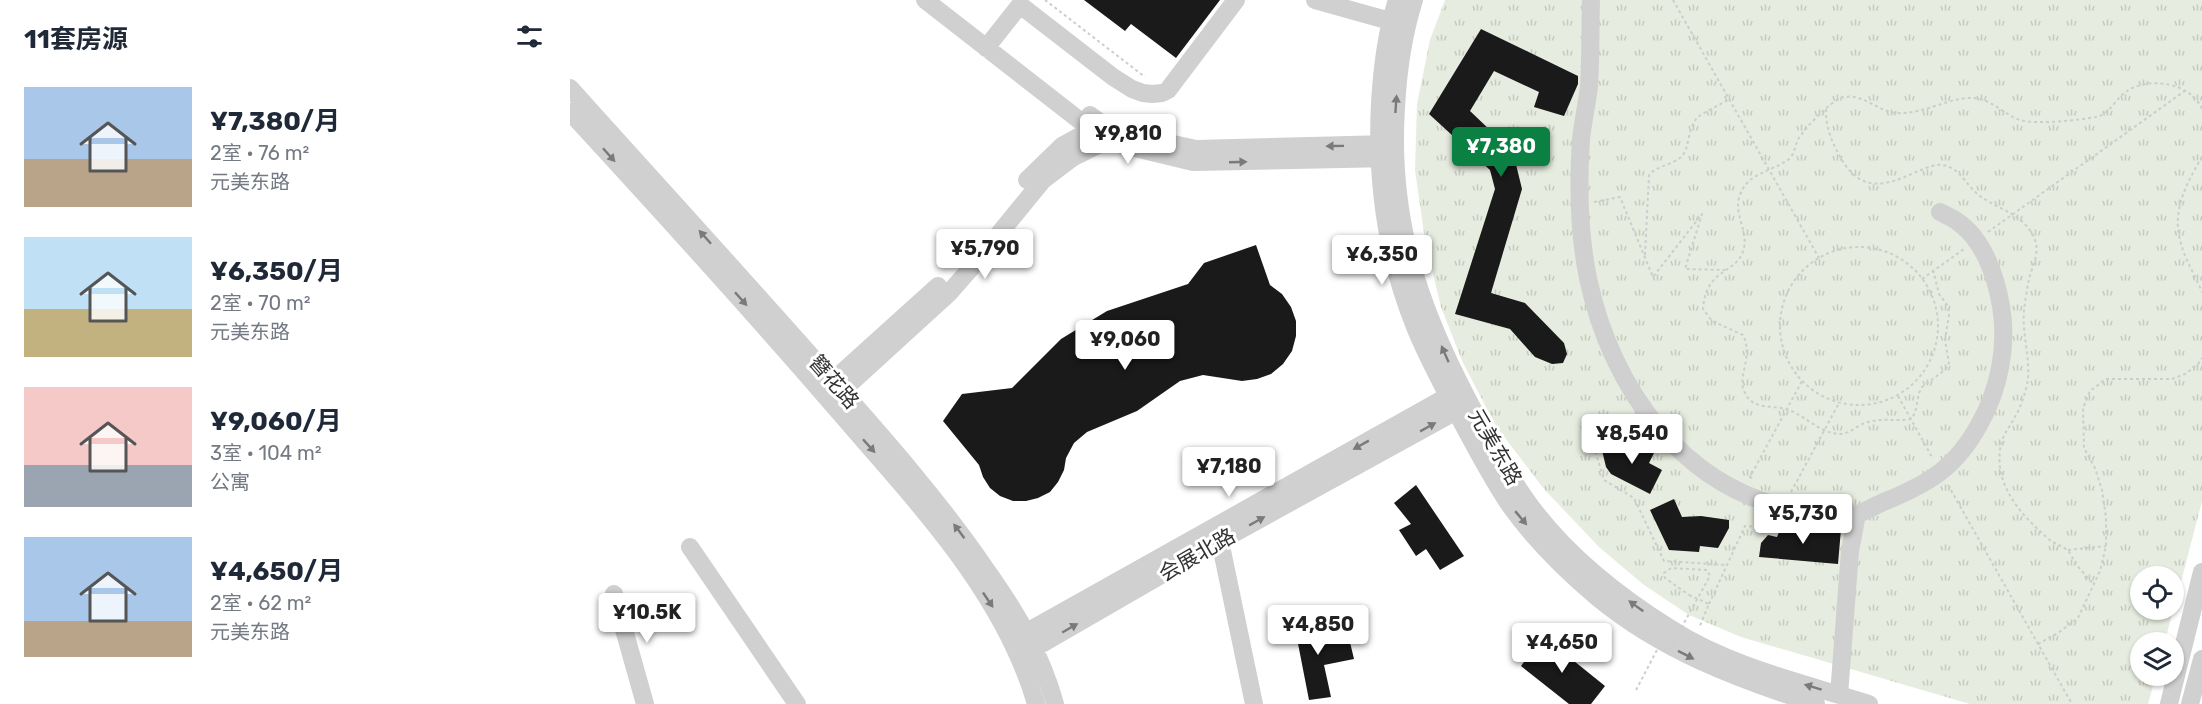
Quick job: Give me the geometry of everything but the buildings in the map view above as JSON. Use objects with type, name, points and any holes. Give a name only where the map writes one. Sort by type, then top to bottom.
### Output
[{"type":"street","points":[[925,0],[989,44],[1104,132],[1193,162],[1386,151]]},
{"type":"street","points":[[940,0],[989,44]]},
{"type":"street","points":[[989,44],[1017,2],[1113,77],[1132,89],[1143,93],[1162,93],[1168,90],[1236,0]]},
{"type":"street","points":[[1315,0],[1363,6],[1390,21]]},
{"type":"street","name":"元美东路","points":[[1386,151],[1384,56],[1390,21],[1397,0]]},
{"type":"street","name":"元美东路","points":[[1414,0],[1400,57],[1380,191],[1388,236],[1415,326],[1459,400],[1523,496],[1579,559],[1641,610],[1674,631],[1739,662],[1869,704]]},
{"type":"street","points":[[1591,0],[1588,88],[1581,139],[1580,182],[1582,229],[1588,278],[1616,365],[1636,398],[1667,439],[1704,472],[1747,496],[1789,509],[1857,514],[1914,490],[1941,473],[1959,457],[1987,412],[1996,386],[2003,355],[2003,321],[1998,290],[1976,240],[1960,223],[1940,212]]},
{"type":"street","name":"簪花路","points":[[570,88],[832,391]]},
{"type":"street","name":"簪花路","points":[[570,112],[773,335],[832,391],[927,488],[986,569],[1023,645],[1048,679],[1055,704]]},
{"type":"street","points":[[832,391],[949,293],[1043,180],[1104,132]]},
{"type":"street","name":"元美东路","points":[[1459,400],[1482,460],[1510,505],[1568,570],[1598,597],[1665,644],[1701,662],[1733,676],[1816,704]]},
{"type":"street","name":"会展北路","points":[[1023,645],[1220,542],[1459,400]]},
{"type":"street","name":"会展北路","points":[[1023,645],[1459,400]]},
{"type":"street","points":[[1839,695],[1850,551],[1857,514]]},
{"type":"street","points":[[1220,542],[1254,704]]},
{"type":"street","points":[[690,547],[797,704]]},
{"type":"street","points":[[2169,704],[2202,572]]},
{"type":"street","points":[[614,594],[645,704]]},
{"type":"street","name":"簪花路","points":[[1023,645],[1036,704]]},
{"type":"street","points":[[2190,704],[2202,659]]},
{"type":"path","points":[[1045,0],[1145,77],[1154,79]]},
{"type":"path","points":[[1673,0],[1819,258]]},
{"type":"path","points":[[1911,419],[1879,419],[1840,434],[1786,409],[1761,406],[1747,397],[1743,391],[1742,382],[1748,353],[1743,335],[1712,321],[1703,309],[1706,288],[1742,254],[1744,235],[1738,210],[1738,199],[1743,186],[1768,169],[1791,158],[1799,138],[1826,109],[1841,98],[1853,96],[1885,111],[1909,113],[1970,98],[1989,101],[2018,120],[2036,122],[2099,116],[2127,91],[2142,84],[2164,84],[2186,90],[2199,101],[2202,109]]},
{"type":"path","points":[[1922,279],[2186,90]]},
{"type":"path","points":[[1645,258],[1649,175],[1653,170],[1666,166],[1683,156],[1689,130],[1697,118],[1729,99]]},
{"type":"path","points":[[1826,109],[1826,122],[1838,154],[1851,174],[1868,183],[1881,184],[1895,181],[1930,166],[1941,165],[1961,175],[1981,197],[2013,214],[2036,241],[2036,260],[2029,280],[2024,310],[2023,328],[2028,379],[2015,416],[2004,433],[2000,450],[2001,471],[2010,498],[2024,515],[2053,542],[2068,550],[2076,565],[2094,585]]},
{"type":"path","points":[[2202,157],[2184,193],[2178,212],[2177,226],[2180,243],[2202,292]]},
{"type":"path","points":[[1592,202],[1620,197],[1653,277],[1702,214],[1684,268],[1726,270]]},
{"type":"path","points":[[1863,247],[1885,252],[1906,263],[1922,279],[1933,298],[1938,320],[1936,343],[1929,364],[1916,382],[1897,395],[1879,403],[1859,405],[1839,403],[1813,390],[1802,381],[1788,362],[1781,339],[1780,316],[1787,293],[1800,273],[1819,258],[1840,250],[1863,247]]},
{"type":"path","points":[[1911,419],[1915,413],[1918,393],[1922,387],[1946,369],[1949,363],[1946,340],[1948,306],[1939,294],[1934,270]]},
{"type":"path","points":[[2038,644],[2078,618],[2100,571],[2106,546],[2106,519],[2102,490],[2095,468],[2084,448],[2083,408],[2090,391],[2106,378],[2172,379],[2185,374],[2202,358]]},
{"type":"path","points":[[1759,482],[1750,477],[1802,381]]},
{"type":"path","points":[[1897,395],[2072,704]]},
{"type":"path","points":[[1788,497],[1839,403]]},
{"type":"path","points":[[1592,440],[1604,480],[1634,498],[1664,561],[1727,565]]},
{"type":"path","points":[[1693,641],[1745,526],[1762,527],[1765,502]]},
{"type":"path","points":[[2068,550],[2106,546]]},
{"type":"path","points":[[1636,690],[1658,648],[1669,650],[1710,576],[1707,570],[1671,568],[1664,573],[1665,578],[1689,595],[1709,604]]},
{"type":"green space","points":[[1445,0],[2202,0],[2202,501],[2184,570],[2184,566],[2130,566],[2130,620],[2170,620],[2167,632],[2130,632],[2130,686],[2153,686],[2148,704],[1970,704],[1741,637],[1689,615],[1644,585],[1599,547],[1544,489],[1496,426],[1463,363],[1441,307],[1425,240],[1415,170],[1417,104],[1430,40]]}]
